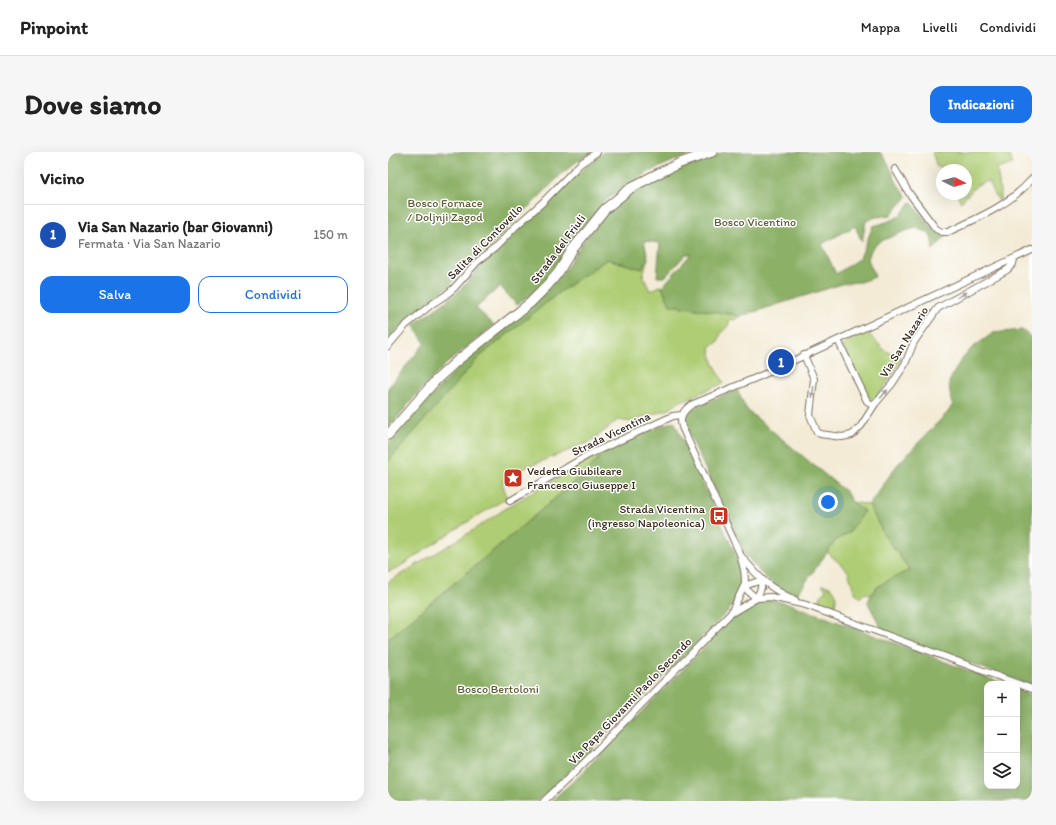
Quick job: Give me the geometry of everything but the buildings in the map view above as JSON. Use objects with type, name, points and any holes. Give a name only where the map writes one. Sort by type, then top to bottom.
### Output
[{"type":"main road","name":"Strada del Friuli","points":[[388,435],[436,380],[458,360],[530,303],[547,286],[558,273],[572,250],[589,228],[614,201],[632,187],[661,172],[680,163],[712,152]]},
{"type":"street","name":"Salita di Contovello","points":[[388,346],[405,326],[432,304],[446,296],[477,262],[495,248],[580,164],[597,152]]},
{"type":"street","points":[[895,169],[936,229],[942,232],[948,232],[1004,204],[1032,179]]},
{"type":"street","name":"Via San Nazario","points":[[682,415],[691,405],[838,340],[1032,250]]},
{"type":"street","name":"Via San Nazario","points":[[804,355],[814,379],[810,415],[817,432],[820,434],[842,438],[852,435],[861,426],[875,404],[892,384],[905,364],[914,342],[938,308],[1008,270],[1013,264],[1014,259]]},
{"type":"street","points":[[838,340],[868,401],[872,405],[875,404]]},
{"type":"street","points":[[682,415],[680,421],[682,427],[740,554],[744,572],[744,586],[748,592],[757,598],[771,597],[806,605]]},
{"type":"street","name":"Strada Vicentina","points":[[510,501],[588,456],[673,416],[682,415]]},
{"type":"street","points":[[740,554],[762,580],[783,594],[806,605],[1032,689]]},
{"type":"street","points":[[744,586],[762,580]]},
{"type":"street","points":[[757,598],[762,580]]},
{"type":"street","name":"Via Papa Giovanni Paolo Secondo","points":[[730,614],[744,586]]},
{"type":"street","name":"Via Papa Giovanni Paolo Secondo","points":[[544,801],[576,771],[730,614],[757,598]]},
{"type":"green space","name":"Bosco Fornace / Doljnji Zagod","points":[[388,152],[592,153],[565,171],[524,212],[518,210],[513,213],[515,220],[489,248],[465,267],[449,286],[418,310],[388,340]]},
{"type":"green space","points":[[603,152],[699,152],[673,161],[649,172],[607,199],[572,245],[556,271],[539,288],[517,305],[500,286],[476,308],[494,325],[446,364],[417,394],[388,429],[388,388],[425,343],[413,325],[448,300],[464,286],[479,268],[571,180]]},
{"type":"green space","name":"Bosco Vicentino","points":[[725,152],[880,152],[888,163],[897,183],[907,197],[891,215],[876,217],[866,221],[862,242],[855,226],[822,244],[836,274],[860,258],[873,226],[899,216],[911,202],[933,230],[940,235],[947,235],[933,250],[933,242],[929,233],[916,228],[905,231],[879,242],[871,250],[868,259],[875,277],[860,282],[845,283],[738,317],[736,315],[670,305],[662,287],[691,254],[686,254],[665,277],[657,277],[660,243],[644,241],[648,258],[642,269],[607,259],[561,291],[478,358],[388,462],[388,443],[467,358],[564,271],[584,240],[607,213],[628,196],[658,178],[688,164]]},
{"type":"green space","points":[[932,152],[1008,152],[1013,164],[997,169],[1000,202],[992,191],[989,181],[977,185],[972,190],[972,164],[936,164]]},
{"type":"green space","points":[[648,258],[643,275],[650,291],[660,286],[662,287],[670,305],[736,315],[738,317],[735,320],[730,319],[728,326],[721,333],[718,342],[710,348],[713,362],[724,383],[679,402],[670,409],[632,422],[618,420],[590,442],[522,469],[502,482],[507,498],[464,524],[399,567],[388,572],[388,462],[478,358],[561,291],[607,259],[642,269]]},
{"type":"green space","points":[[1022,330],[1032,338],[1032,686],[883,631],[868,603],[870,596],[884,582],[910,570],[884,535],[869,505],[897,465],[948,412],[953,404],[949,382],[959,363],[971,349],[993,333]]},
{"type":"green space","points":[[865,331],[886,351],[902,358],[885,386],[873,401],[868,398],[842,345]]},
{"type":"green space","points":[[737,390],[747,410],[846,492],[852,502],[864,511],[850,532],[836,540],[795,597],[778,588],[763,575],[744,553],[687,429],[686,417],[691,410]]},
{"type":"green space","name":"Bosco Bertoloni","points":[[674,421],[739,562],[741,581],[737,596],[731,608],[556,785],[537,801],[388,801],[388,639],[578,479],[609,448]]},
{"type":"green space","points":[[609,448],[578,479],[388,639],[388,582],[461,538],[511,505]]},
{"type":"green space","points":[[852,502],[869,505],[884,535],[910,570],[878,586],[870,595],[865,593],[860,598],[854,591],[848,571],[827,552],[836,540],[850,532],[864,511]]},
{"type":"green space","points":[[822,584],[830,587],[835,592],[836,598],[834,607],[819,602],[821,596],[826,590]]},
{"type":"green space","points":[[771,600],[790,604],[996,681],[984,681],[984,789],[1020,789],[1020,690],[1032,695],[1032,801],[551,801],[577,778],[736,615],[752,604]]},
{"type":"place","name":"Via San Nazario (bar Giovanni)","points":[[781,362]]},
{"type":"place","name":"Vedetta Giubileare Francesco Giuseppe I","points":[[513,478]]},
{"type":"place","name":"Strada Vicentina (ingresso Napoleonica)","points":[[719,516]]}]
